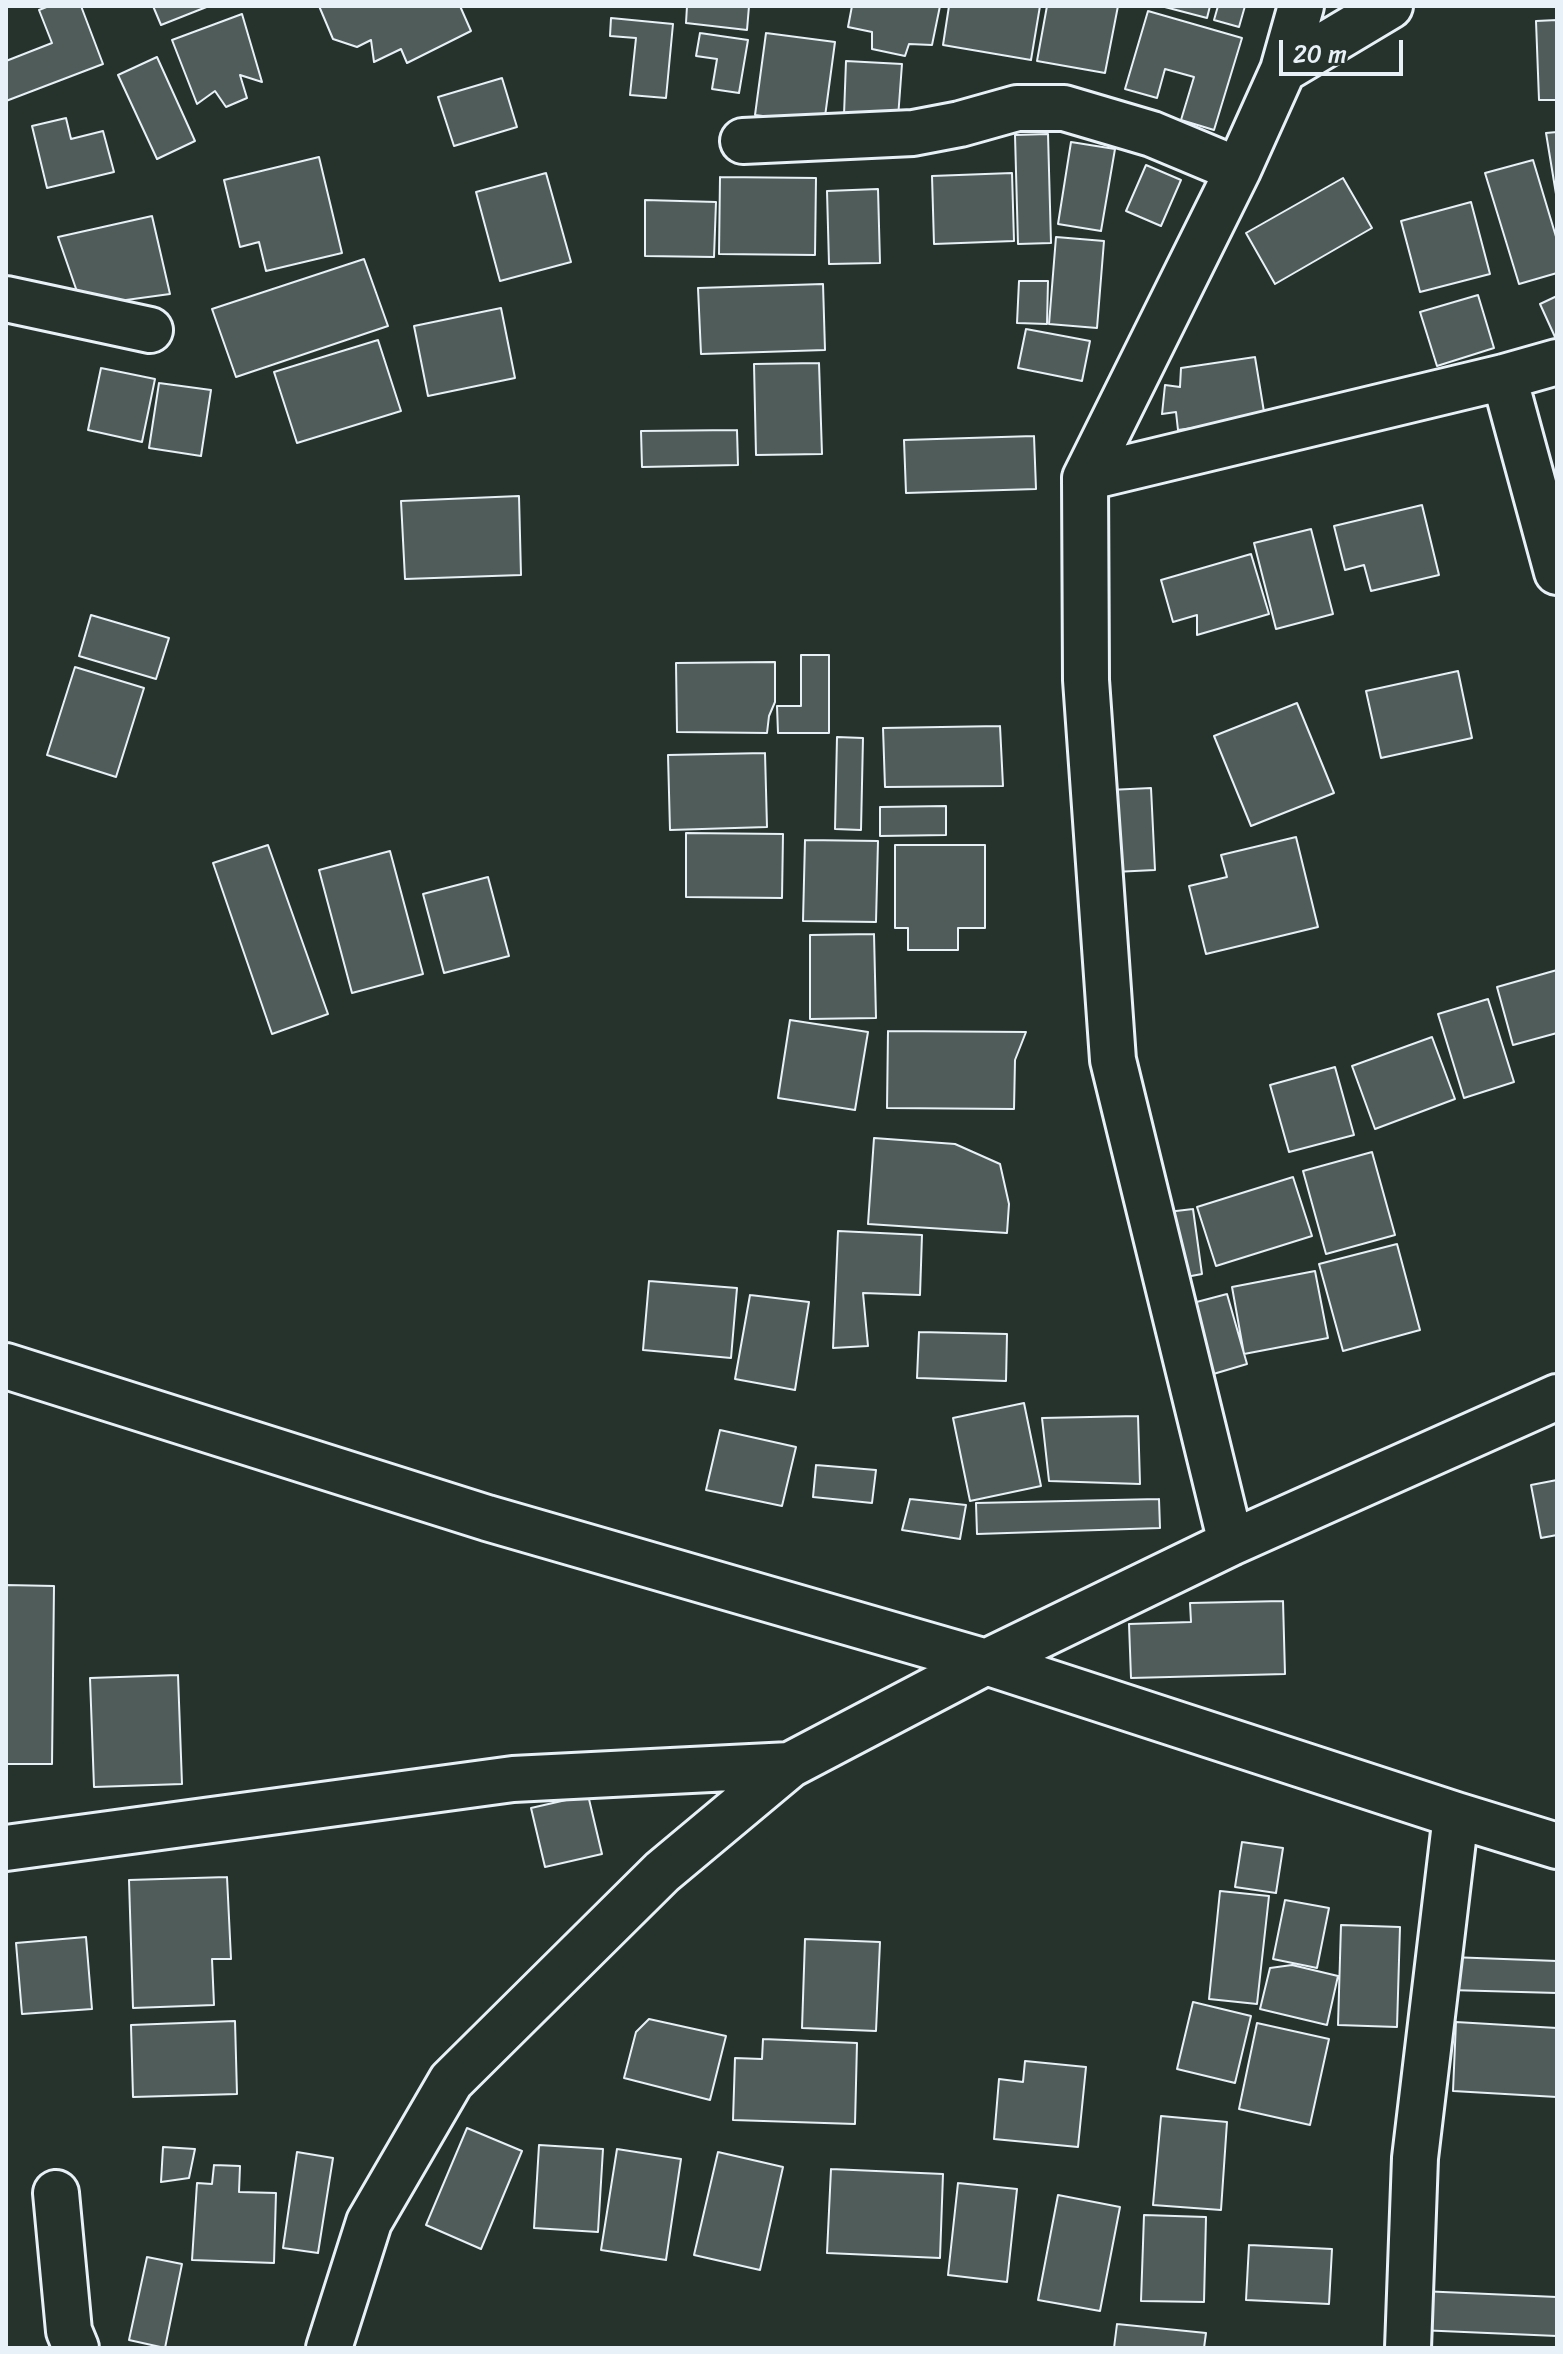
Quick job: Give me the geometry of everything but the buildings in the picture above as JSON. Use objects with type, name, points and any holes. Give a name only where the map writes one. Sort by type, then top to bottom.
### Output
[{"type":"street","points":[[1231,1543],[1113,1060],[1086,680],[1085,478],[1238,170],[1283,70],[1301,6]]},
{"type":"street","points":[[1283,70],[1390,6]]},
{"type":"street","points":[[743,141],[913,133],[1017,108],[1064,108],[1152,134],[1238,170]]},
{"type":"street","points":[[6,299],[150,330]]},
{"type":"street","points":[[1085,478],[1557,362]]},
{"type":"street","points":[[1504,377],[1557,572]]},
{"type":"street","points":[[6,1366],[487,1518],[986,1662],[1557,1846]]},
{"type":"street","points":[[329,2348],[369,2222],[451,2081],[662,1872],[790,1765],[986,1662],[1231,1543],[1557,1397]]},
{"type":"street","points":[[6,1848],[513,1779],[790,1765]]},
{"type":"street","points":[[1408,2348],[1415,2158],[1456,1815]]},
{"type":"street","points":[[56,2193],[69,2331],[76,2348]]}]
